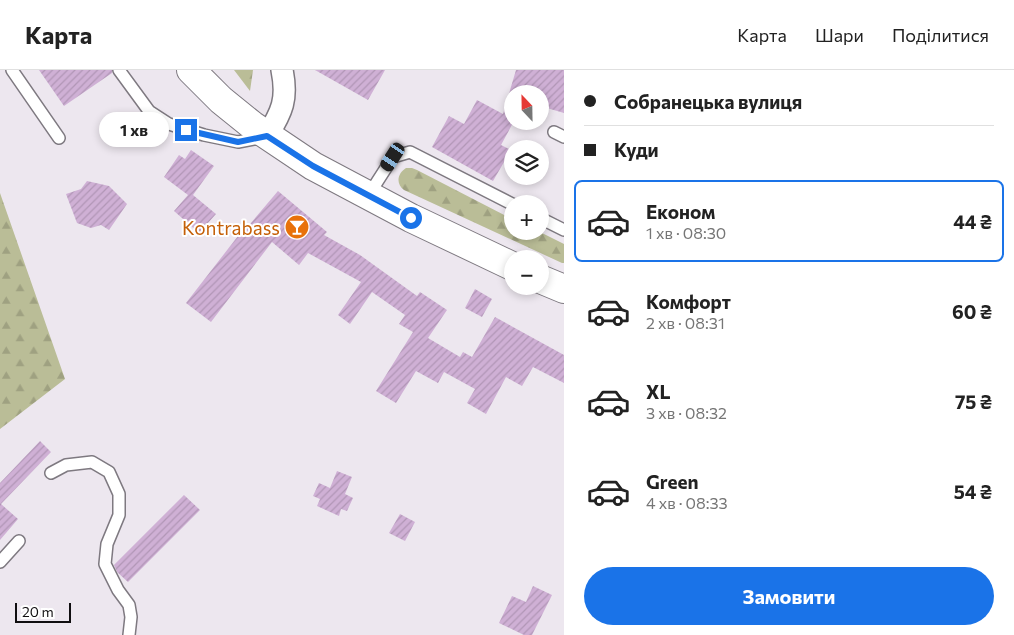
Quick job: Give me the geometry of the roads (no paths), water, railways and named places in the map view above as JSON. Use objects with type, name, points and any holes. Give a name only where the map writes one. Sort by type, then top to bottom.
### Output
[{"type":"main road","points":[[191,70],[221,100],[267,136],[313,166],[453,239],[504,262]]},
{"type":"main road","points":[[549,283],[564,290]]},
{"type":"street","points":[[267,136],[278,118],[285,99],[282,70]]},
{"type":"lane","points":[[12,70],[59,138]]},
{"type":"lane","points":[[119,70],[149,112],[169,124],[204,135],[238,142],[267,136]]},
{"type":"lane","points":[[368,196],[393,157],[410,152],[504,200]]},
{"type":"lane","points":[[549,222],[564,230]]},
{"type":"lane","points":[[51,473],[66,465],[92,462],[109,472],[119,494],[119,515],[107,544],[105,564],[118,590],[129,605],[131,617],[129,635]]},
{"type":"lane","points":[[0,562],[19,541]]},
{"type":"place","name":"Kontrabass","points":[[297,227]]}]
